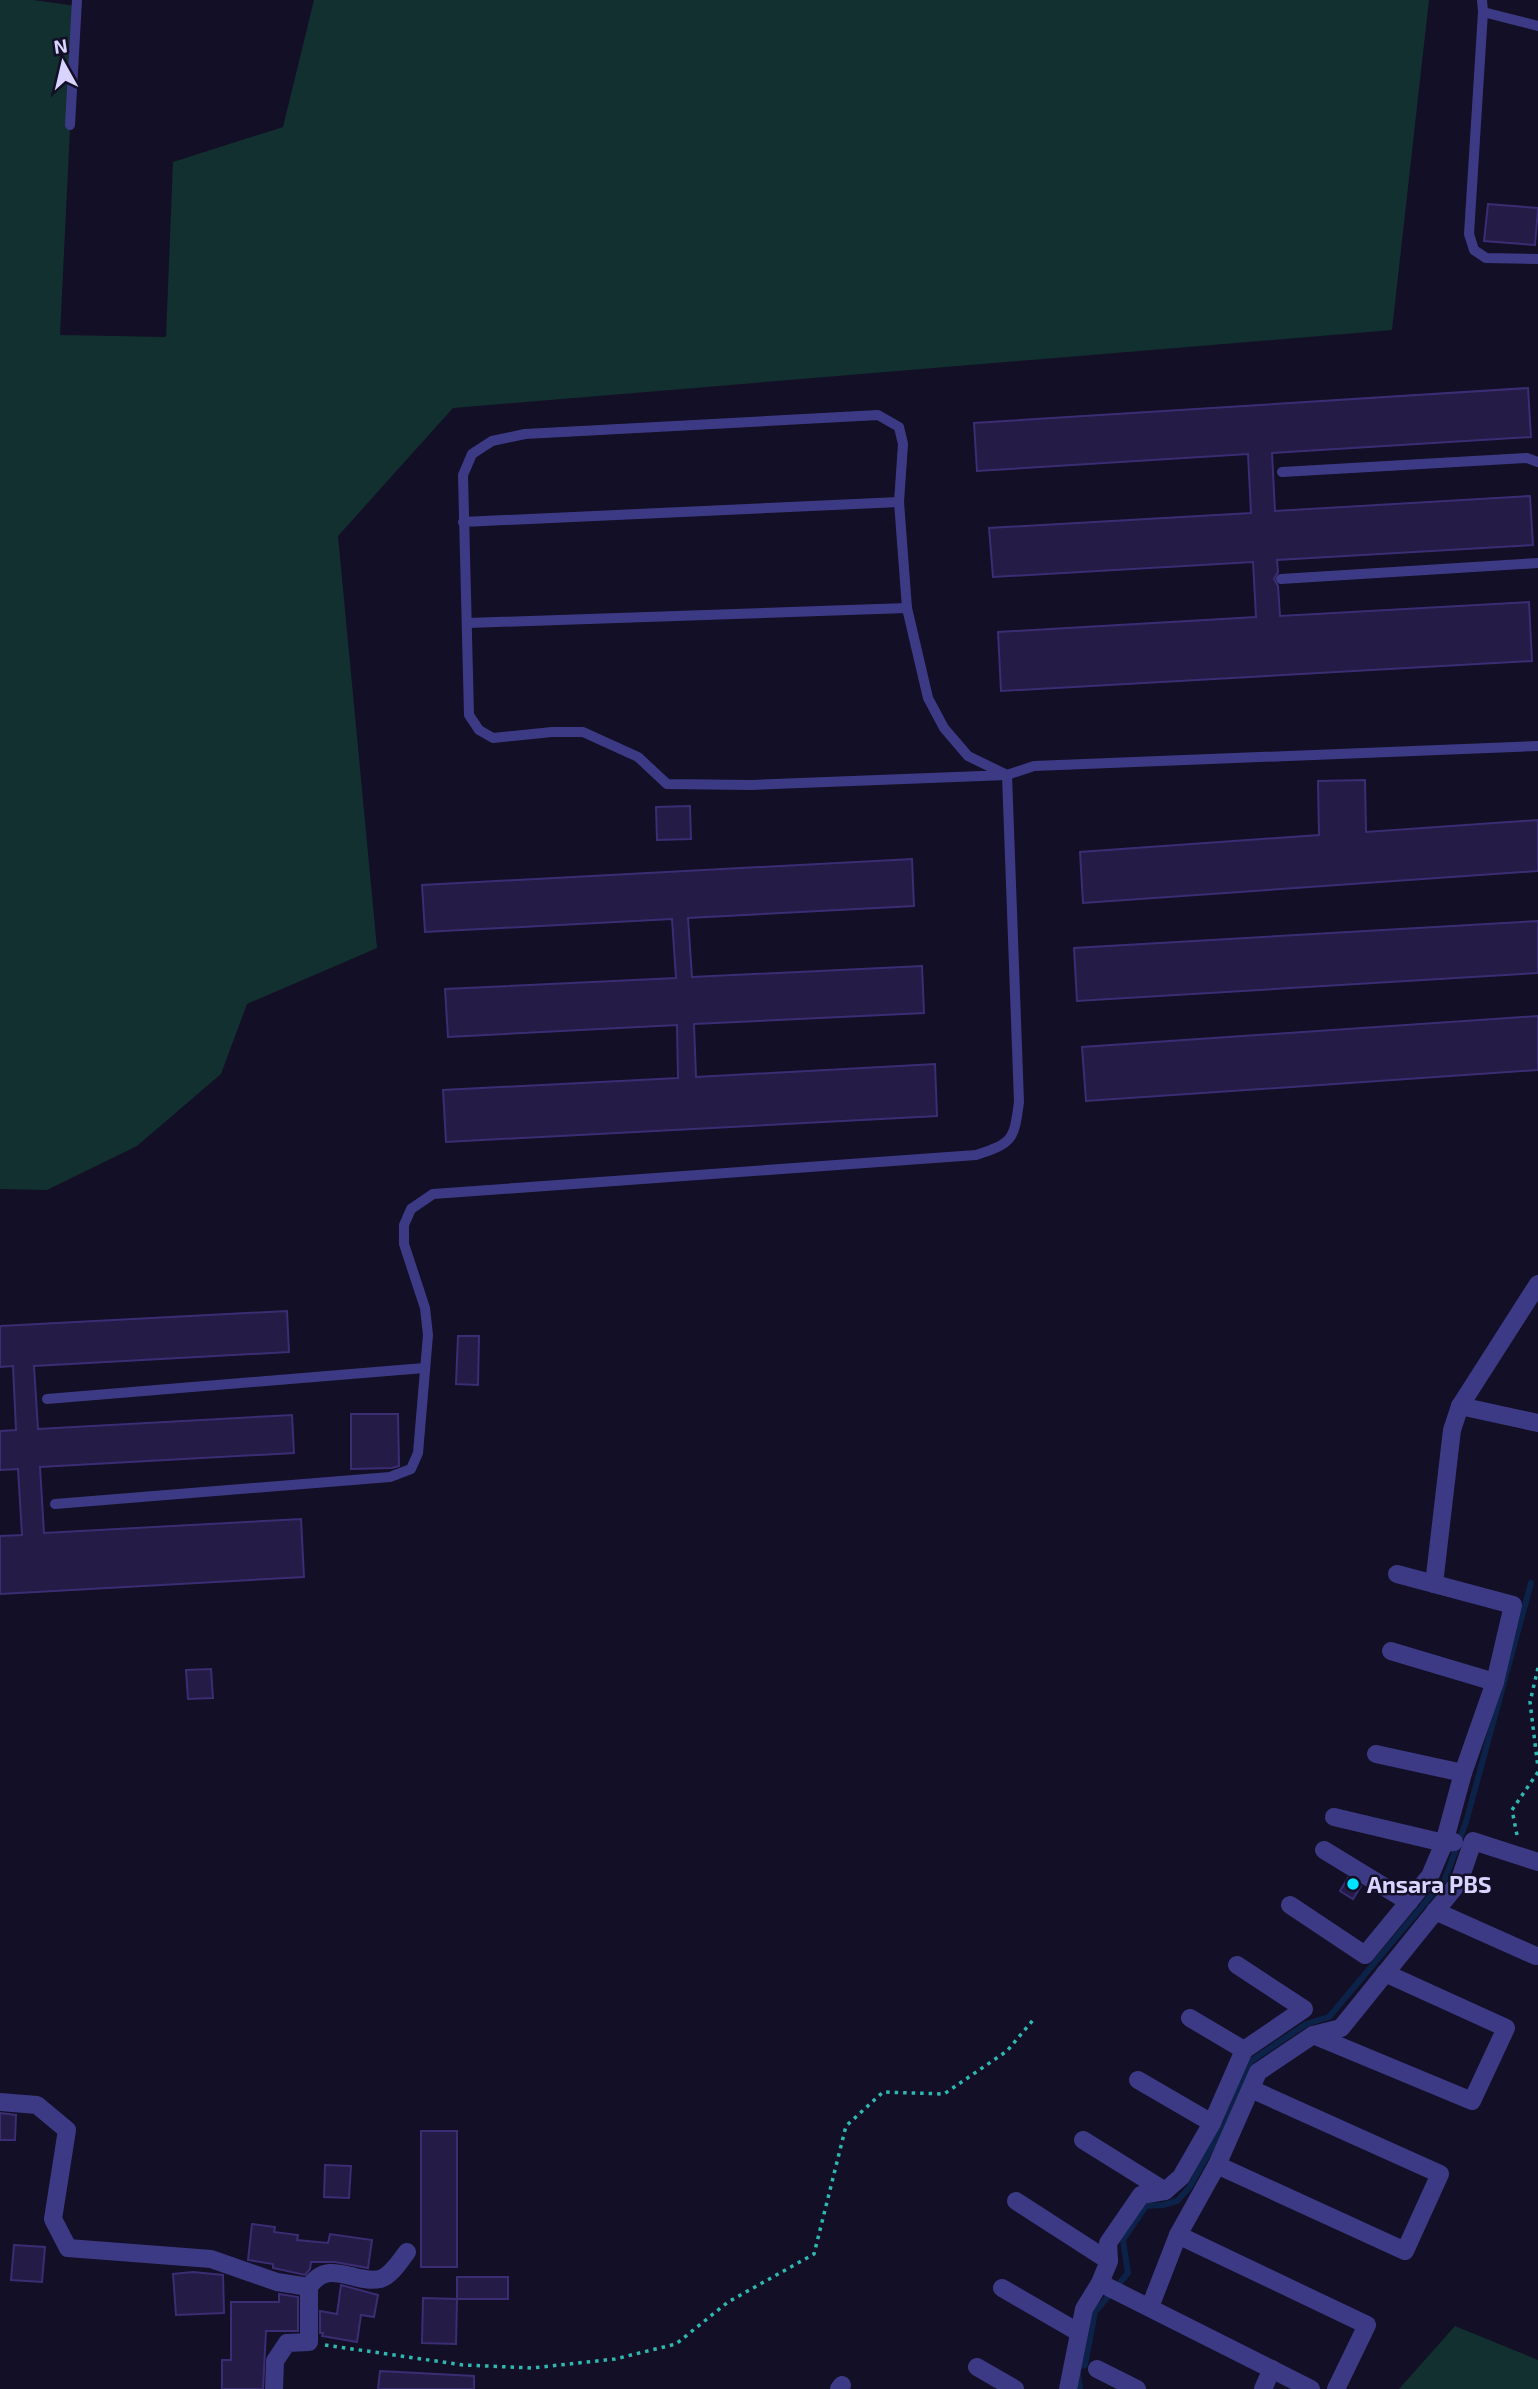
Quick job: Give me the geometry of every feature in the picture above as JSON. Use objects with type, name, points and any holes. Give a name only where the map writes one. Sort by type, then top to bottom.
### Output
[{"type":"street","points":[[1434,1584],[1452,1430],[1460,1406],[1538,1284]]},
{"type":"street","points":[[1460,1406],[1538,1423]]},
{"type":"street","points":[[1290,1905],[1365,1955],[1430,1876],[1444,1843],[1462,1773],[1494,1682],[1513,1605],[1397,1574]]},
{"type":"street","points":[[1391,1651],[1494,1682]]},
{"type":"street","points":[[1376,1754],[1462,1773]]},
{"type":"street","points":[[1334,1817],[1444,1843],[1473,1841],[1533,1861]]},
{"type":"street","points":[[1150,2307],[1178,2235],[1217,2165],[1258,2072],[1313,2035],[1341,2028],[1459,1882],[1473,1841]]},
{"type":"street","points":[[1324,1850],[1409,1902]]},
{"type":"street","points":[[1435,1911],[1536,1956]]},
{"type":"street","points":[[1068,2389],[1084,2309],[1100,2283],[1108,2261],[1108,2243],[1141,2195],[1165,2191],[1181,2177],[1212,2123],[1244,2050],[1304,2009],[1237,1965]]},
{"type":"street","points":[[1313,2035],[1472,2101],[1506,2028],[1385,1973]]},
{"type":"street","points":[[1190,2018],[1244,2050]]},
{"type":"street","points":[[1138,2080],[1212,2123]]},
{"type":"street","points":[[1217,2165],[1405,2251],[1440,2174],[1251,2089]]},
{"type":"street","points":[[0,2102],[37,2105],[67,2130],[53,2219],[68,2248],[211,2259],[277,2283],[309,2287]]},
{"type":"street","points":[[1083,2140],[1165,2191]]},
{"type":"street","points":[[1016,2201],[1108,2261]]},
{"type":"street","points":[[1178,2235],[1367,2325],[1336,2389]]},
{"type":"street","points":[[274,2389],[275,2361],[286,2343],[309,2342],[309,2287],[315,2278],[327,2273],[379,2280],[389,2274],[407,2252]]},
{"type":"street","points":[[1100,2283],[1311,2389]]},
{"type":"street","points":[[1002,2287],[1078,2332]]},
{"type":"street","points":[[977,2367],[1015,2389]]},
{"type":"street","points":[[1097,2369],[1136,2389]]},
{"type":"street","points":[[1263,2389],[1272,2369]]},
{"type":"lane","points":[[70,125],[77,0]]},
{"type":"lane","points":[[1482,0],[1469,234],[1474,250],[1486,258],[1538,259]]},
{"type":"lane","points":[[1483,12],[1538,26]]},
{"type":"lane","points":[[1007,775],[968,756],[944,728],[928,698],[907,608],[899,502],[903,444],[899,427],[878,415],[525,434],[492,441],[472,454],[463,475],[469,715],[479,730],[493,738],[552,732],[583,733],[638,757],[667,784],[752,785],[1007,775],[1034,766],[1538,746]]},
{"type":"lane","points":[[1282,471],[1527,458],[1538,462]]},
{"type":"lane","points":[[463,522],[899,502]]},
{"type":"lane","points":[[1281,579],[1538,563]]},
{"type":"lane","points":[[468,622],[907,608]]},
{"type":"lane","points":[[55,1504],[390,1476],[411,1469],[418,1453],[428,1335],[425,1308],[404,1244],[404,1225],[411,1209],[433,1194],[976,1155],[999,1148],[1014,1134],[1019,1102],[1007,775]]},
{"type":"lane","points":[[47,1399],[424,1368]]},
{"type":"path","points":[[1533,1861],[1516,1833],[1512,1810],[1538,1770],[1530,1702],[1538,1668]]},
{"type":"path","points":[[309,2342],[463,2365],[533,2368],[615,2359],[676,2344],[728,2302],[814,2253],[846,2126],[883,2092],[944,2094],[1007,2052],[1033,2020]]},
{"type":"green space","points":[[0,0],[33,0],[76,6],[60,335],[166,337],[173,162],[283,127],[314,0],[1429,0],[1392,330],[453,408],[338,536],[377,948],[247,1004],[221,1074],[137,1146],[47,1190],[0,1189]]},
{"type":"green space","points":[[1455,2326],[1538,2360],[1538,2389],[1399,2389]]},
{"type":"building","points":[[1488,204],[1538,208],[1535,245],[1484,241]]},
{"type":"building","points":[[1528,388],[1531,437],[1272,453],[1275,511],[1530,496],[1533,545],[1277,560],[1278,572],[1274,579],[1278,586],[1280,616],[1529,602],[1532,661],[1001,691],[998,632],[1256,617],[1253,562],[993,577],[989,528],[1251,513],[1248,454],[977,471],[974,423]]},
{"type":"building","points":[[1365,780],[1366,832],[1538,820],[1538,871],[1083,903],[1080,852],[1319,835],[1318,781]]},
{"type":"building","points":[[690,806],[691,839],[657,840],[656,807]]},
{"type":"building","points":[[912,859],[914,906],[688,918],[692,977],[922,966],[924,1013],[694,1024],[696,1077],[935,1064],[937,1116],[446,1142],[443,1090],[678,1078],[677,1025],[448,1037],[445,989],[676,978],[672,919],[425,932],[422,885]]},
{"type":"building","points":[[1538,921],[1538,973],[1077,1001],[1074,948]]},
{"type":"building","points":[[1538,1016],[1538,1070],[1086,1101],[1082,1047]]},
{"type":"building","points":[[287,1311],[289,1352],[34,1366],[38,1429],[292,1415],[294,1453],[40,1467],[44,1533],[301,1519],[304,1577],[0,1594],[0,1536],[22,1535],[18,1469],[0,1470],[0,1431],[16,1430],[13,1366],[0,1367],[0,1326]]},
{"type":"building","points":[[458,1336],[479,1336],[478,1385],[456,1384]]},
{"type":"building","points":[[351,1414],[398,1414],[399,1466],[351,1469]]},
{"type":"building","points":[[211,1669],[213,1698],[188,1699],[186,1670]]},
{"type":"building","points":[[1348,1878],[1361,1886],[1353,1899],[1340,1891]]},
{"type":"building","points":[[0,2113],[16,2115],[15,2140],[0,2140]]},
{"type":"building","points":[[421,2131],[457,2131],[457,2267],[421,2267]]},
{"type":"building","points":[[325,2165],[351,2166],[349,2198],[324,2197]]},
{"type":"building","points":[[252,2224],[275,2227],[274,2232],[298,2235],[297,2240],[328,2243],[330,2234],[372,2240],[368,2268],[335,2262],[311,2262],[305,2275],[273,2268],[273,2264],[248,2260]]},
{"type":"building","points":[[14,2245],[45,2247],[42,2282],[11,2280]]},
{"type":"building","points":[[193,2272],[223,2275],[224,2313],[176,2315],[173,2274]]},
{"type":"building","points":[[457,2277],[508,2277],[508,2299],[457,2299]]},
{"type":"building","points":[[341,2285],[378,2295],[374,2317],[361,2315],[357,2342],[322,2336],[323,2333],[320,2333],[320,2311],[337,2314]]},
{"type":"building","points":[[279,2294],[298,2297],[298,2331],[266,2331],[263,2389],[222,2389],[222,2360],[231,2360],[231,2302],[279,2302]]},
{"type":"building","points":[[423,2298],[457,2299],[456,2344],[422,2343]]},
{"type":"building","points":[[380,2371],[474,2376],[474,2389],[378,2389]]},
{"type":"waterway","points":[[1080,2389],[1077,2367],[1085,2365],[1095,2312],[1128,2273],[1123,2240],[1146,2206],[1177,2201],[1189,2188],[1226,2122],[1251,2061],[1306,2024],[1329,2017],[1445,1879],[1466,1822],[1531,1583]]},
{"type":"place","name":"Ansara PBS","points":[[1353,1884]]}]
